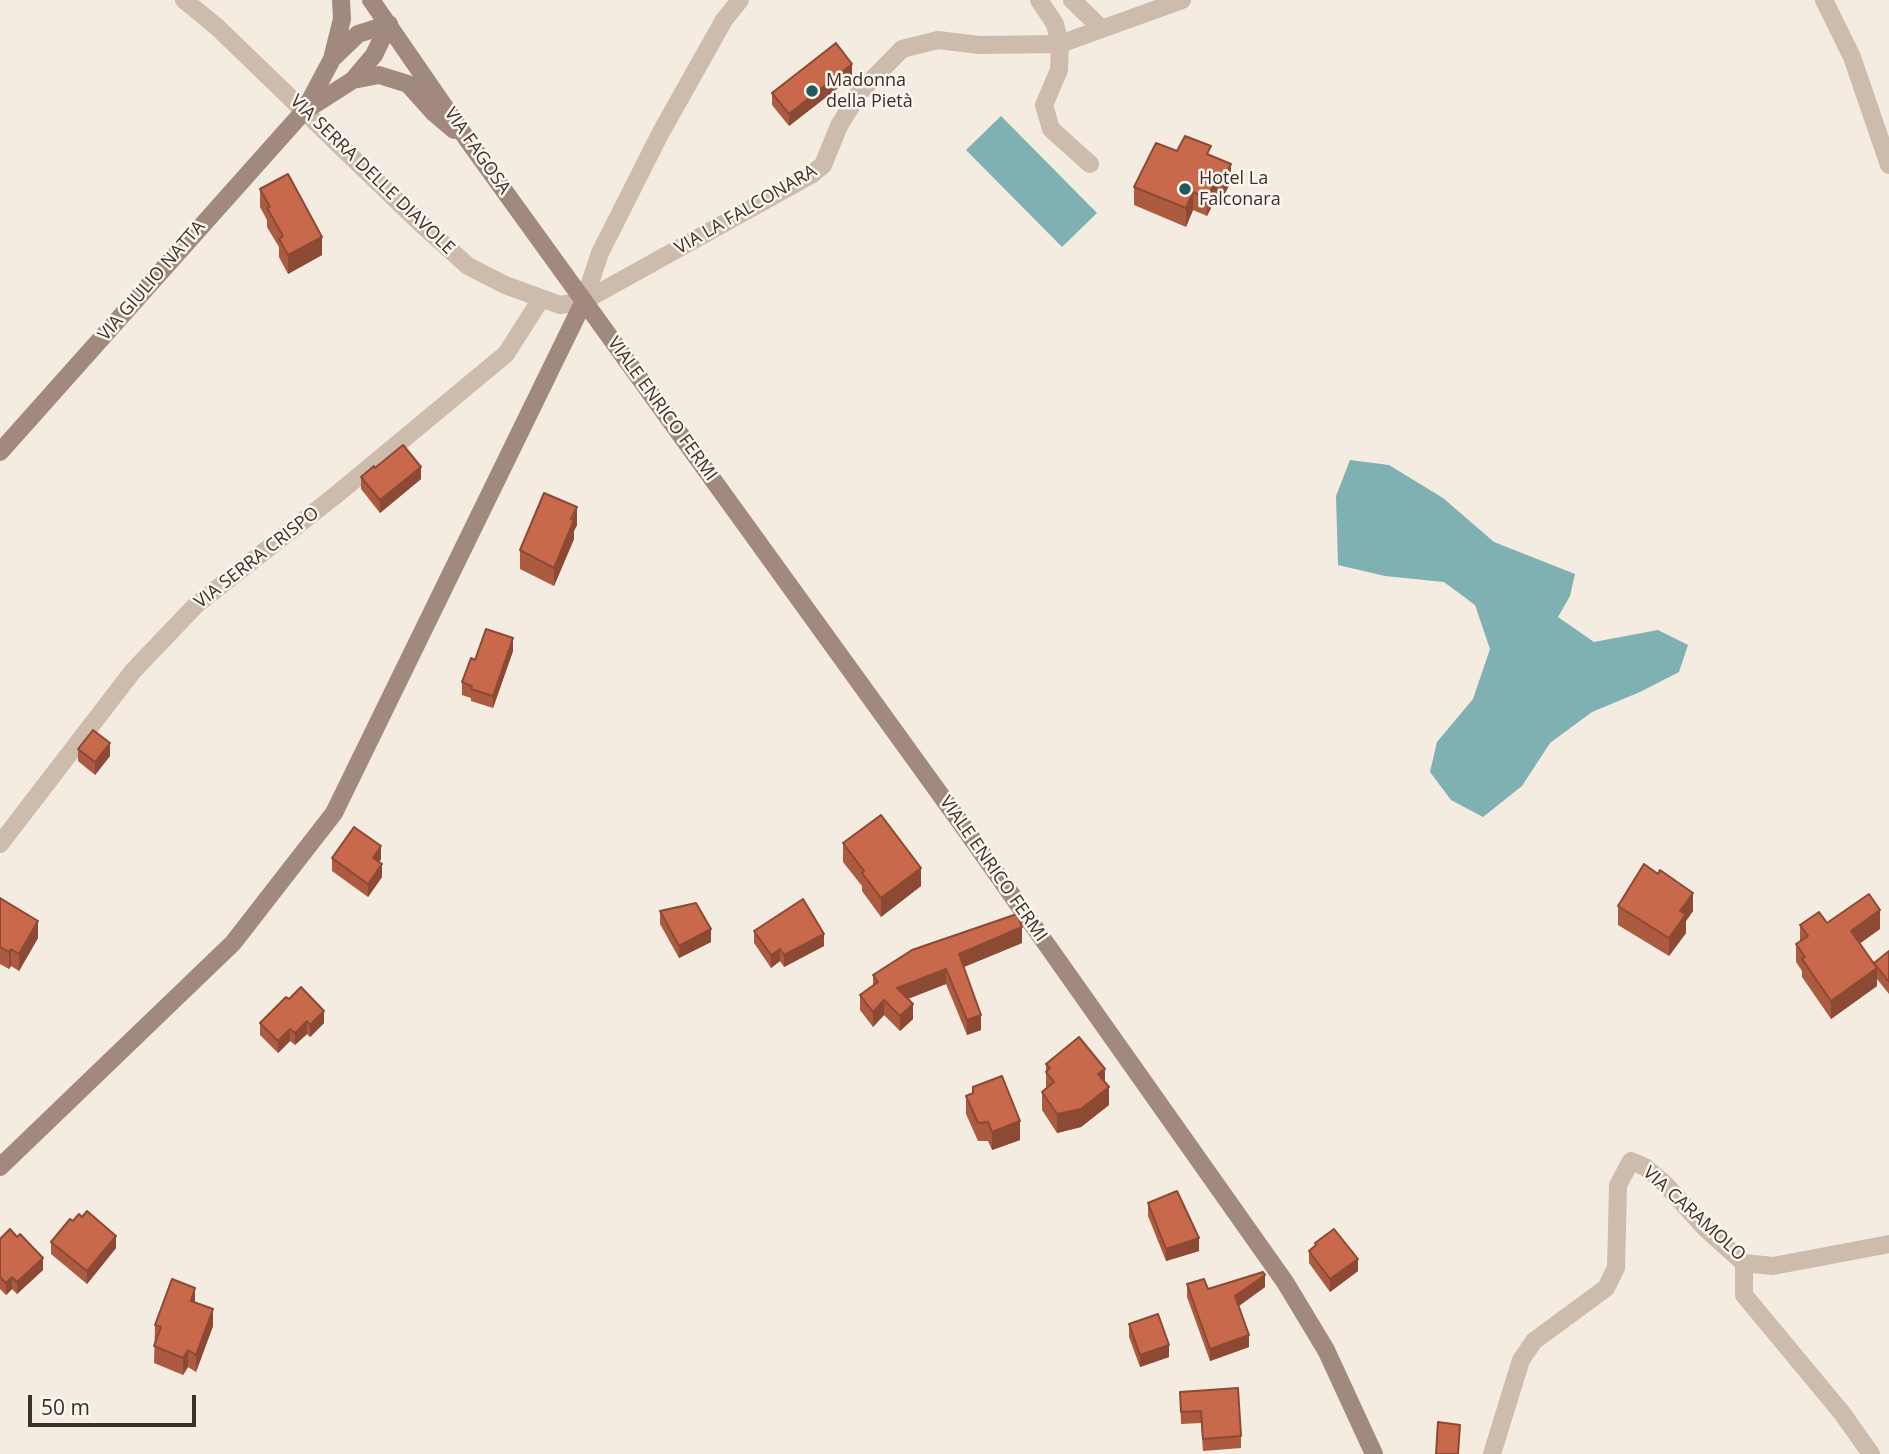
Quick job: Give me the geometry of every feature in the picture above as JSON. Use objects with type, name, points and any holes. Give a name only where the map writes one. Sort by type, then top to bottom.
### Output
[{"type":"street","name":"VIA SERRA DELLE DIAVOLE","points":[[184,0],[305,110],[468,266],[541,299],[561,305],[584,301]]},
{"type":"street","points":[[305,110],[332,59],[341,19],[341,0]]},
{"type":"street","name":"VIA FAGOSA","points":[[371,0],[584,301]]},
{"type":"street","points":[[0,1167],[233,943],[334,813],[584,301],[600,253],[660,134],[724,20],[740,0]]},
{"type":"street","points":[[1039,0],[1055,24],[1060,44],[1059,70],[1044,105],[1051,129],[1090,164]]},
{"type":"street","points":[[1072,0],[1102,29]]},
{"type":"street","name":"VIA LA FALCONARA","points":[[584,301],[811,175],[823,165],[839,126],[859,93],[902,49],[938,40],[979,45],[1060,44],[1182,0]]},
{"type":"street","points":[[1824,0],[1852,57],[1889,166]]},
{"type":"street","points":[[332,59],[358,34],[389,24]]},
{"type":"street","points":[[305,110],[353,80],[374,55],[389,24]]},
{"type":"street","points":[[353,80],[379,75],[408,84],[434,113],[470,142]]},
{"type":"street","name":"VIA GIULIO NATTA","points":[[0,452],[305,110]]},
{"type":"street","name":"VIA SERRA CRISPO","points":[[0,844],[132,671],[196,605],[336,495],[506,354],[541,299]]},
{"type":"street","name":"VIALE ENRICO FERMI","points":[[584,301],[958,819],[1285,1282],[1326,1350],[1374,1454]]},
{"type":"street","name":"VIA CARAMOLO","points":[[1492,1454],[1521,1360],[1534,1341],[1606,1288],[1616,1268],[1618,1185],[1631,1161],[1645,1167],[1665,1184],[1704,1228],[1744,1263],[1773,1266],[1889,1244]]},
{"type":"street","points":[[1744,1263],[1744,1295],[1842,1413],[1871,1454]]},
{"type":"water","points":[[1001,116],[1097,213],[1062,247],[966,150]]},
{"type":"water","points":[[1350,460],[1389,465],[1443,498],[1494,542],[1575,574],[1570,596],[1558,617],[1594,642],[1658,630],[1688,645],[1679,672],[1592,712],[1550,743],[1522,786],[1483,817],[1451,800],[1430,772],[1437,742],[1473,699],[1490,649],[1475,605],[1444,582],[1385,576],[1338,565],[1336,496]]},
{"type":"building","points":[[836,43],[852,64],[789,114],[772,93]]},
{"type":"building","points":[[1185,136],[1211,146],[1207,154],[1231,164],[1223,179],[1217,178],[1207,198],[1193,192],[1186,208],[1134,187],[1156,143],[1177,151]]},
{"type":"building","points":[[288,174],[322,237],[288,255],[279,239],[283,236],[260,189]]},
{"type":"building","points":[[403,445],[421,467],[380,500],[361,477]]},
{"type":"building","points":[[544,493],[577,507],[554,568],[520,550]]},
{"type":"building","points":[[486,629],[513,638],[493,696],[471,689],[472,686],[462,682],[471,658],[475,660]]},
{"type":"building","points":[[93,730],[110,743],[95,762],[78,749]]},
{"type":"building","points":[[881,815],[921,868],[881,898],[843,843]]},
{"type":"building","points":[[354,827],[381,846],[373,858],[382,864],[368,884],[332,858]]},
{"type":"building","points":[[1644,864],[1658,874],[1660,870],[1693,893],[1680,911],[1686,914],[1669,938],[1618,906]]},
{"type":"building","points":[[1869,894],[1880,910],[1851,931],[1877,968],[1831,1001],[1802,959],[1805,957],[1796,944],[1808,936],[1800,925],[1819,912],[1827,923]]},
{"type":"building","points":[[0,898],[38,921],[19,954],[0,947]]},
{"type":"building","points":[[803,899],[824,934],[784,955],[780,949],[771,955],[754,931]]},
{"type":"building","points":[[696,903],[711,929],[679,946],[660,911]]},
{"type":"building","points":[[1017,914],[1022,927],[959,954],[981,1015],[967,1020],[946,969],[897,988],[913,1004],[900,1016],[884,1000],[873,1012],[860,995],[878,982],[873,975],[912,950]]},
{"type":"building","points":[[1889,951],[1889,982],[1874,963]]},
{"type":"building","points":[[301,987],[324,1011],[310,1025],[307,1021],[295,1033],[290,1029],[278,1041],[260,1023],[286,997],[289,999]]},
{"type":"building","points":[[1079,1037],[1105,1069],[1098,1074],[1109,1087],[1081,1109],[1057,1114],[1042,1092],[1054,1082],[1046,1072],[1050,1068],[1046,1064]]},
{"type":"building","points":[[1002,1076],[1020,1121],[992,1132],[988,1122],[978,1123],[966,1096],[973,1093],[973,1087]]},
{"type":"building","points":[[1177,1191],[1199,1238],[1166,1249],[1148,1203]]},
{"type":"building","points":[[87,1211],[116,1236],[87,1271],[51,1242],[70,1219],[73,1221],[79,1214],[82,1217]]},
{"type":"building","points":[[10,1229],[17,1237],[20,1234],[43,1258],[17,1282],[12,1277],[6,1283],[0,1277],[0,1239]]},
{"type":"building","points":[[1334,1229],[1358,1259],[1330,1279],[1309,1251]]},
{"type":"building","points":[[1263,1272],[1265,1275],[1235,1296],[1249,1335],[1210,1349],[1187,1284],[1204,1279],[1208,1289]]},
{"type":"building","points":[[172,1279],[195,1288],[191,1301],[213,1309],[196,1355],[188,1350],[183,1358],[154,1346],[161,1327],[155,1325]]},
{"type":"building","points":[[1158,1314],[1169,1345],[1140,1355],[1129,1324]]},
{"type":"building","points":[[1238,1388],[1241,1436],[1203,1439],[1201,1411],[1181,1412],[1180,1392]]},
{"type":"building","points":[[1438,1422],[1460,1425],[1458,1454],[1436,1454]]},
{"type":"place","name":"Madonna della Pietà","points":[[812,91]]},
{"type":"place","name":"Hotel La Falconara","points":[[1185,189]]}]
